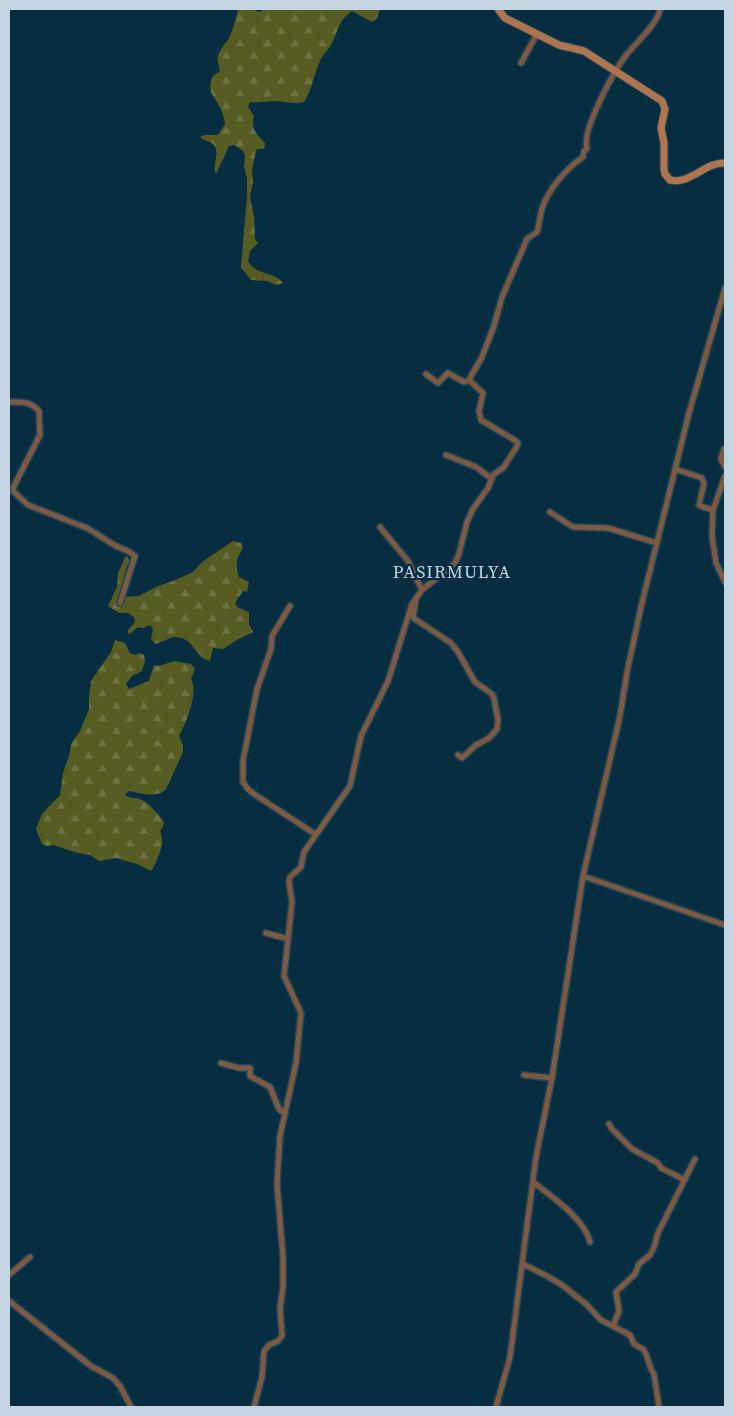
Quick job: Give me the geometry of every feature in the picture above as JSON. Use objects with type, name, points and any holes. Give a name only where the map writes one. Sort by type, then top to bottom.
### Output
[{"type":"street","points":[[498,9],[505,18],[537,34],[562,46],[584,51],[662,101],[665,109],[661,128],[666,176],[670,180],[680,180],[709,166],[725,163]]},
{"type":"street","points":[[426,374],[438,382],[448,373],[464,382],[470,380],[482,357],[494,326],[502,297],[521,252],[527,239],[536,232],[541,210],[547,197],[558,180],[583,157],[584,151],[587,148],[585,142],[592,118],[614,72],[658,17],[660,9]]},
{"type":"street","points":[[521,63],[537,34]]},
{"type":"street","points":[[496,1407],[510,1358],[536,1157],[552,1078],[583,876],[620,716],[641,607],[696,387],[725,288]]},
{"type":"street","points":[[254,1407],[262,1377],[264,1351],[282,1336],[280,1308],[283,1287],[283,1257],[277,1184],[280,1136],[296,1063],[301,1013],[284,976],[292,902],[289,882],[293,873],[300,867],[303,854],[315,834],[350,786],[361,736],[388,681],[412,604],[422,590],[455,563],[467,522],[473,509],[488,488],[492,475],[504,467],[510,460],[518,443],[481,420],[479,411],[483,394],[470,380]]},
{"type":"street","points":[[9,402],[30,403],[39,411],[40,435],[13,488],[14,492],[28,504],[87,528],[135,556],[120,604]]},
{"type":"street","points":[[724,449],[721,459],[725,467]]},
{"type":"street","points":[[446,455],[476,467],[492,479]]},
{"type":"street","points":[[675,469],[702,478],[704,484],[699,505],[713,510]]},
{"type":"street","points":[[725,476],[713,510],[712,536],[716,563],[725,582]]},
{"type":"street","points":[[550,512],[573,527],[608,528],[657,543]]},
{"type":"street","points":[[380,527],[408,561],[422,590]]},
{"type":"street","points":[[417,596],[415,619],[451,644],[458,652],[475,682],[492,694],[494,698],[498,720],[496,729],[489,738],[476,745],[463,758],[458,755]]},
{"type":"street","points":[[290,606],[274,632],[271,649],[257,689],[243,761],[243,782],[248,790],[315,834]]},
{"type":"street","points":[[583,876],[725,925]]},
{"type":"street","points":[[266,933],[288,939]]},
{"type":"street","points":[[221,1063],[239,1068],[250,1068],[250,1076],[270,1087],[279,1109],[284,1113]]},
{"type":"street","points":[[524,1075],[552,1078]]},
{"type":"street","points":[[609,1124],[612,1130],[632,1149],[658,1163],[661,1168],[685,1180]]},
{"type":"street","points":[[613,1326],[619,1311],[616,1292],[635,1274],[638,1264],[652,1252],[657,1235],[695,1159]]},
{"type":"street","points":[[533,1182],[570,1213],[588,1233],[590,1242]]},
{"type":"street","points":[[9,1275],[30,1257]]},
{"type":"street","points":[[522,1264],[562,1285],[586,1304],[601,1320],[630,1334],[634,1344],[646,1352],[654,1374],[659,1407]]},
{"type":"street","points":[[9,1301],[87,1363],[113,1378],[132,1407]]},
{"type":"green space","points":[[238,9],[253,9],[259,12],[266,9],[380,9],[377,18],[372,22],[352,11],[344,18],[331,45],[321,59],[304,102],[250,102],[248,107],[254,116],[253,124],[255,131],[265,143],[264,149],[256,151],[252,170],[253,181],[250,197],[254,217],[255,239],[258,243],[250,251],[248,261],[251,266],[279,279],[283,283],[277,285],[267,281],[251,280],[241,267],[247,195],[247,178],[244,167],[245,156],[243,151],[234,145],[229,146],[216,174],[216,148],[213,144],[200,137],[204,135],[218,135],[225,124],[222,111],[212,94],[210,86],[212,77],[220,71],[217,60],[218,56],[230,36]]},
{"type":"green space","points":[[233,541],[241,543],[243,548],[237,562],[239,577],[249,582],[247,592],[243,591],[235,603],[237,607],[249,612],[249,624],[253,632],[223,649],[213,648],[210,661],[204,659],[188,641],[179,637],[155,644],[151,639],[153,629],[150,625],[143,628],[138,627],[130,634],[128,633],[128,630],[135,622],[134,617],[128,613],[119,613],[108,606],[117,587],[118,573],[125,557],[127,556],[130,561],[126,568],[120,595],[122,597],[139,596],[193,572],[202,562]]},
{"type":"green space","points":[[115,640],[125,643],[130,653],[144,655],[145,661],[142,671],[132,676],[126,684],[129,689],[149,681],[154,665],[159,666],[174,661],[191,664],[195,669],[191,679],[193,699],[179,736],[183,752],[166,789],[153,795],[129,791],[125,795],[144,801],[154,809],[164,822],[160,831],[161,847],[151,871],[137,864],[116,858],[99,861],[90,855],[53,845],[47,846],[42,844],[36,829],[42,814],[60,795],[63,773],[71,744],[80,731],[89,709],[91,681],[111,652]]},
{"type":"district","name":"PASIRMULYA","points":[[452,571]]}]
